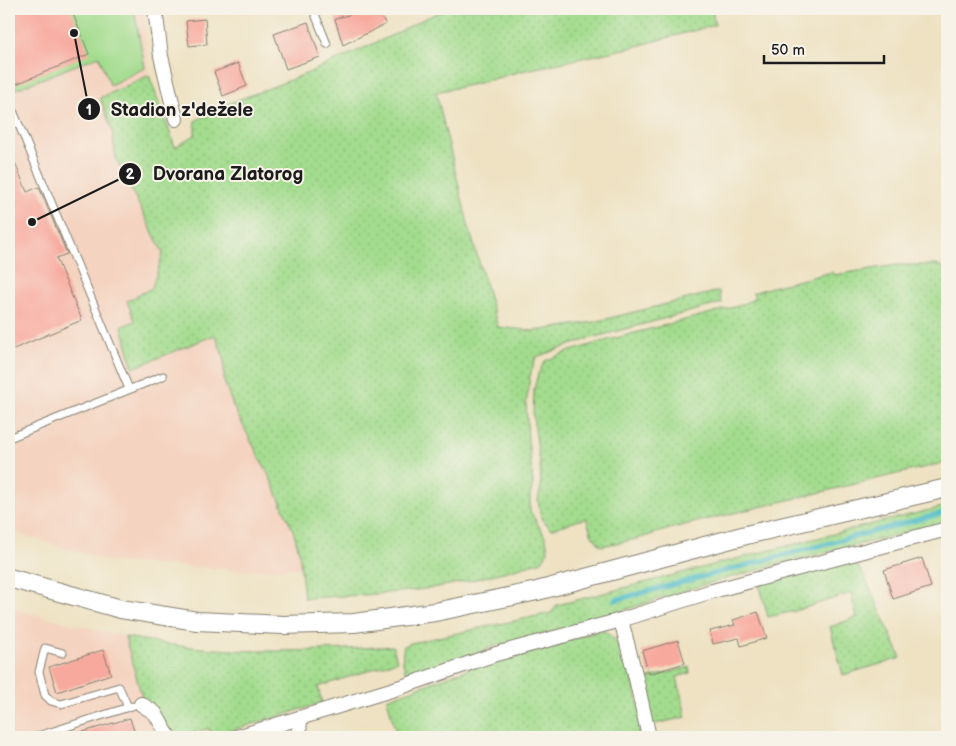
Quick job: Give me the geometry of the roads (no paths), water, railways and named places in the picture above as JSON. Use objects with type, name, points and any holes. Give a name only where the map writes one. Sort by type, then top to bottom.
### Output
[{"type":"street","points":[[155,9],[161,56],[176,119]]},
{"type":"street","points":[[9,578],[121,609],[197,621],[282,625],[354,623],[435,612],[536,591],[746,535],[947,488]]},
{"type":"street","points":[[237,737],[401,687],[496,654],[621,620],[709,592],[947,528]]},
{"type":"street","points":[[621,620],[649,737]]},
{"type":"street","points":[[134,706],[155,713],[169,737]]},
{"type":"street","points":[[299,737],[300,718]]},
{"type":"lane","points":[[314,9],[327,44]]},
{"type":"lane","points":[[14,113],[129,390]]},
{"type":"lane","points":[[9,438],[163,376]]},
{"type":"lane","points":[[35,737],[134,706],[119,687],[61,704],[51,701],[45,695],[39,672],[45,648],[63,654]]},
{"type":"waterway","points":[[615,600],[947,512]]},
{"type":"place","name":"Stadion z'dežele","points":[[74,33]]},
{"type":"place","name":"Dvorana Zlatorog","points":[[32,222]]}]
